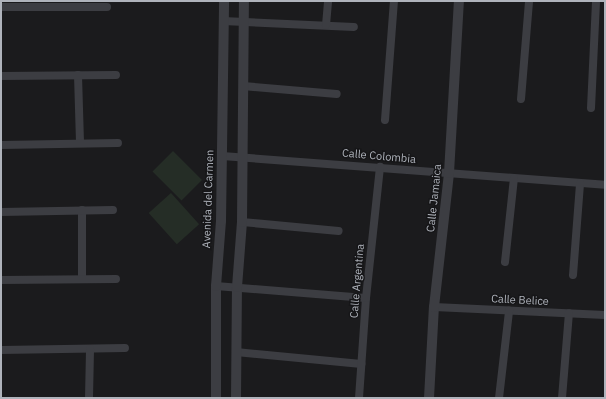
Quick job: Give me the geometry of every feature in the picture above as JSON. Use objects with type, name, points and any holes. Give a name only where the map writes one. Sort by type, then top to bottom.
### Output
[{"type":"street","name":"Avenida del Carmen","points":[[216,398],[216,286],[222,156],[224,1]]},
{"type":"street","points":[[236,398],[236,287],[242,222],[244,1]]},
{"type":"street","points":[[326,25],[328,1]]},
{"type":"street","points":[[386,120],[394,1]]},
{"type":"street","name":"Calle Jamaica","points":[[429,398],[434,307],[449,173],[459,1]]},
{"type":"street","points":[[522,99],[529,1]]},
{"type":"street","points":[[591,108],[596,1]]},
{"type":"street","points":[[1,8],[107,7]]},
{"type":"street","points":[[223,21],[354,26]]},
{"type":"street","points":[[78,75],[80,143]]},
{"type":"street","points":[[1,76],[116,75]]},
{"type":"street","points":[[243,86],[337,94]]},
{"type":"street","points":[[1,145],[118,143]]},
{"type":"street","name":"Calle Colombia","points":[[222,156],[243,156],[605,185]]},
{"type":"street","name":"Calle Argentina","points":[[359,398],[366,298],[380,167]]},
{"type":"street","points":[[505,262],[514,178]]},
{"type":"street","points":[[573,275],[580,183]]},
{"type":"street","points":[[82,210],[82,278]]},
{"type":"street","points":[[1,212],[113,210]]},
{"type":"street","points":[[242,222],[339,231]]},
{"type":"street","points":[[1,280],[82,278],[116,279]]},
{"type":"street","points":[[216,286],[366,298]]},
{"type":"street","name":"Calle Belice","points":[[434,307],[605,315]]},
{"type":"street","points":[[499,398],[509,311]]},
{"type":"street","points":[[562,398],[569,313]]},
{"type":"street","points":[[1,350],[124,348]]},
{"type":"street","points":[[89,398],[90,349]]},
{"type":"street","points":[[236,352],[361,364]]},
{"type":"shaded area","points":[[173,151],[202,180],[181,200],[152,172]]},
{"type":"shaded area","points":[[171,193],[199,224],[177,244],[149,213]]}]
